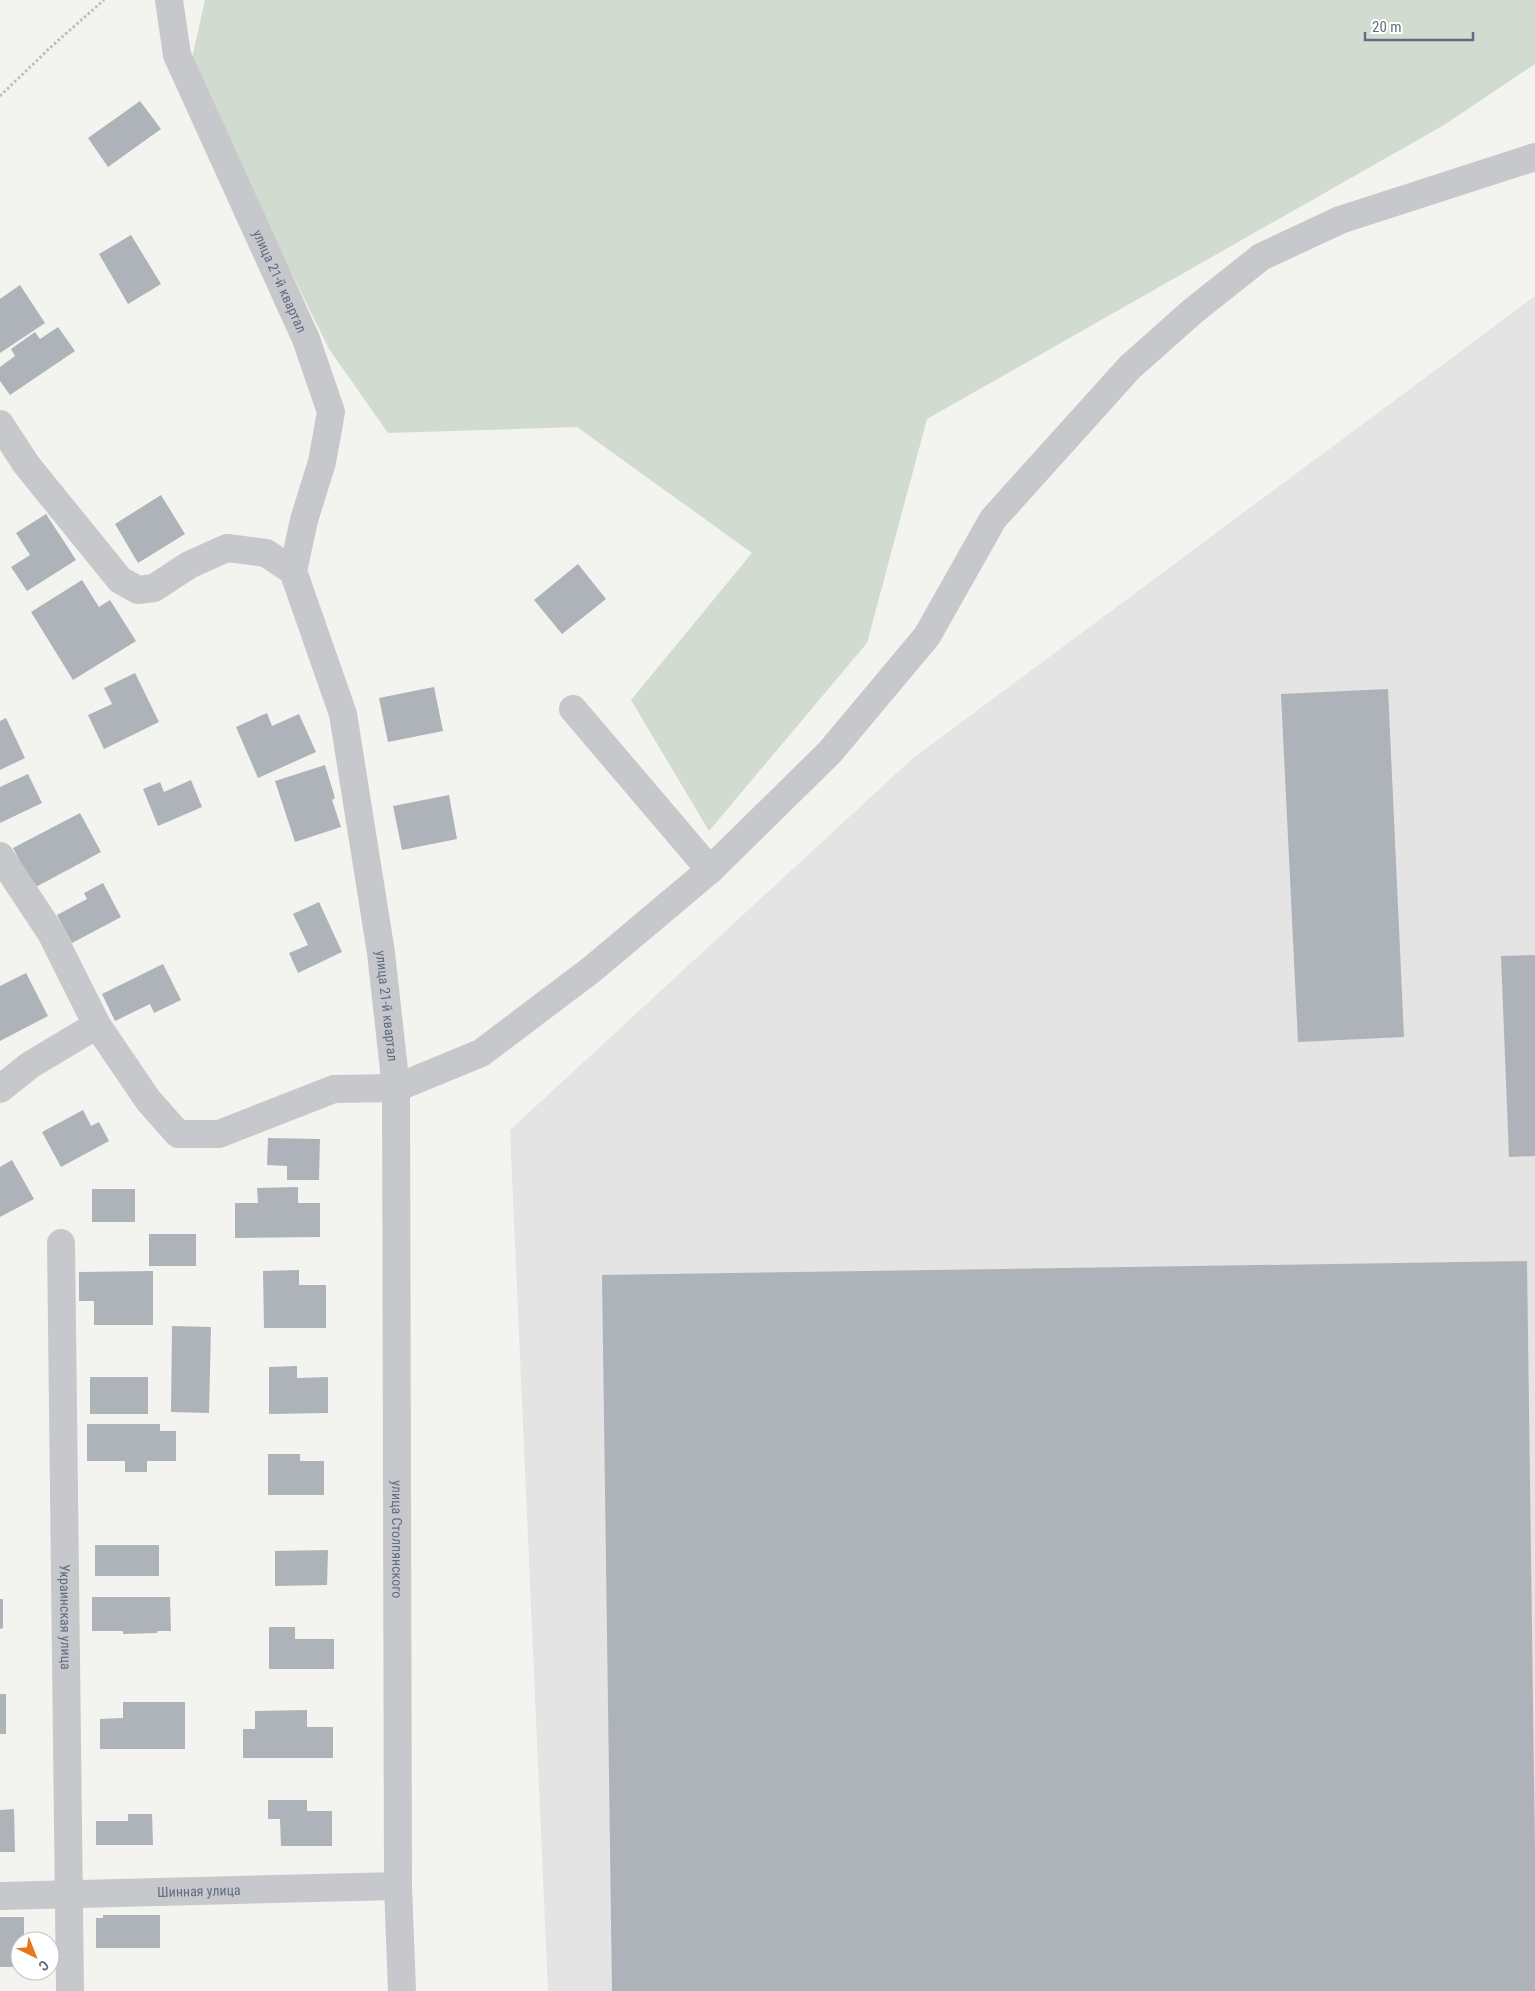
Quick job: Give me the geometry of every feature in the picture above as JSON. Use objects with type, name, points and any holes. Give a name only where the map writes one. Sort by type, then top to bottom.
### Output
[{"type":"street","name":"улица 21-й квартал","points":[[169,0],[177,55],[306,339],[331,412],[322,462],[304,520],[293,571],[343,714],[380,953],[396,1088]]},
{"type":"street","points":[[0,856],[51,933],[96,1025],[148,1100],[178,1134],[219,1134],[334,1089],[396,1088],[481,1053],[591,970],[710,870],[830,752],[927,636],[993,519],[1130,367],[1193,311],[1261,257],[1340,220],[1535,156]]},
{"type":"street","points":[[0,424],[26,464],[120,580],[138,590],[154,588],[189,565],[227,548],[266,553],[293,571]]},
{"type":"street","points":[[573,709],[710,870]]},
{"type":"street","points":[[0,1089],[30,1065],[96,1025]]},
{"type":"street","name":"улица Столпянского","points":[[396,1088],[398,1886],[402,1991]]},
{"type":"street","name":"Украинская улица","points":[[61,1244],[70,1991]]},
{"type":"street","name":"Шинная улица","points":[[0,1896],[398,1886]]},
{"type":"path","points":[[0,96],[53,45],[104,0]]},
{"type":"shaded area","points":[[205,0],[1535,0],[1535,64],[1444,125],[927,419],[867,643],[709,831],[631,700],[752,553],[577,427],[388,433],[329,349],[190,67]]},
{"type":"shaded area","points":[[1535,296],[1535,1991],[548,1991],[510,1130],[912,759]]},
{"type":"building","points":[[140,101],[161,129],[108,167],[88,138]]},
{"type":"building","points":[[131,235],[161,284],[128,304],[99,254]]},
{"type":"building","points":[[20,285],[45,323],[0,353],[0,299]]},
{"type":"building","points":[[58,327],[75,351],[10,395],[0,381],[0,367],[15,356],[11,349],[35,332],[40,339]]},
{"type":"building","points":[[161,495],[185,534],[138,563],[115,524]]},
{"type":"building","points":[[46,514],[76,560],[27,591],[11,567],[30,555],[16,533]]},
{"type":"building","points":[[578,564],[606,599],[562,634],[534,600]]},
{"type":"building","points":[[82,580],[99,607],[110,600],[136,641],[73,680],[31,612]]},
{"type":"building","points":[[135,673],[159,722],[104,749],[88,715],[112,704],[104,688]]},
{"type":"building","points":[[434,687],[443,731],[388,742],[379,698]]},
{"type":"building","points":[[1388,689],[1404,1037],[1298,1042],[1281,694]]},
{"type":"building","points":[[267,713],[272,726],[299,714],[316,752],[258,778],[236,727]]},
{"type":"building","points":[[6,718],[25,758],[0,770],[0,721]]},
{"type":"building","points":[[325,765],[335,798],[332,800],[341,827],[295,842],[275,781]]},
{"type":"building","points":[[28,774],[42,803],[0,823],[0,787]]},
{"type":"building","points":[[191,780],[202,807],[158,826],[143,789],[160,782],[164,792]]},
{"type":"building","points":[[449,795],[457,839],[402,850],[393,806]]},
{"type":"building","points":[[80,813],[101,852],[34,888],[13,848]]},
{"type":"building","points":[[103,883],[121,917],[72,943],[57,915],[87,899],[84,893]]},
{"type":"building","points":[[319,902],[342,952],[298,973],[289,953],[308,945],[293,914]]},
{"type":"building","points":[[1535,955],[1535,1156],[1509,1157],[1501,956]]},
{"type":"building","points":[[163,964],[181,1000],[154,1013],[150,1004],[115,1021],[102,994]]},
{"type":"building","points":[[26,973],[48,1016],[0,1041],[0,986]]},
{"type":"building","points":[[83,1110],[91,1126],[99,1122],[109,1141],[61,1167],[42,1132]]},
{"type":"building","points":[[268,1138],[320,1139],[319,1180],[287,1180],[287,1166],[267,1165]]},
{"type":"building","points":[[12,1160],[34,1199],[0,1217],[0,1167]]},
{"type":"building","points":[[298,1187],[298,1203],[320,1203],[320,1237],[235,1238],[235,1203],[258,1203],[257,1188]]},
{"type":"building","points":[[92,1189],[135,1189],[135,1222],[92,1222]]},
{"type":"building","points":[[149,1234],[196,1234],[196,1266],[149,1266]]},
{"type":"building","points":[[1527,1261],[1535,1851],[1535,1991],[612,1991],[602,1275]]},
{"type":"building","points":[[299,1270],[299,1285],[326,1285],[326,1328],[264,1328],[263,1271]]},
{"type":"building","points":[[153,1271],[153,1325],[94,1325],[94,1301],[79,1301],[79,1272]]},
{"type":"building","points":[[172,1326],[211,1327],[209,1413],[171,1412]]},
{"type":"building","points":[[297,1366],[297,1378],[328,1377],[328,1413],[269,1414],[269,1367]]},
{"type":"building","points":[[90,1377],[148,1377],[148,1414],[90,1414]]},
{"type":"building","points":[[87,1424],[160,1424],[160,1431],[176,1431],[176,1461],[147,1461],[147,1472],[125,1472],[125,1461],[87,1461]]},
{"type":"building","points":[[268,1454],[300,1454],[300,1461],[324,1461],[324,1495],[268,1495]]},
{"type":"building","points":[[95,1545],[159,1545],[159,1576],[95,1576]]},
{"type":"building","points":[[328,1550],[327,1585],[275,1586],[275,1551]]},
{"type":"building","points":[[92,1597],[170,1597],[171,1631],[123,1634],[123,1631],[92,1631]]},
{"type":"building","points":[[0,1599],[3,1599],[3,1628],[0,1629]]},
{"type":"building","points":[[269,1627],[295,1627],[295,1639],[334,1639],[334,1669],[269,1669]]},
{"type":"building","points":[[0,1694],[6,1694],[6,1734],[0,1734]]},
{"type":"building","points":[[123,1702],[185,1702],[185,1749],[100,1749],[100,1719],[123,1718]]},
{"type":"building","points":[[307,1710],[307,1727],[333,1727],[333,1758],[243,1758],[243,1729],[255,1729],[255,1711]]},
{"type":"building","points":[[268,1800],[307,1800],[307,1811],[332,1811],[332,1846],[281,1846],[280,1819],[268,1819]]},
{"type":"building","points":[[14,1809],[15,1852],[0,1852],[0,1810]]},
{"type":"building","points":[[128,1814],[152,1814],[153,1845],[96,1845],[96,1821],[128,1821]]},
{"type":"building","points":[[103,1915],[160,1915],[160,1948],[96,1948],[96,1918],[103,1918]]},
{"type":"building","points":[[0,1917],[24,1917],[24,1931],[10,1931],[10,1967],[0,1967]]}]
